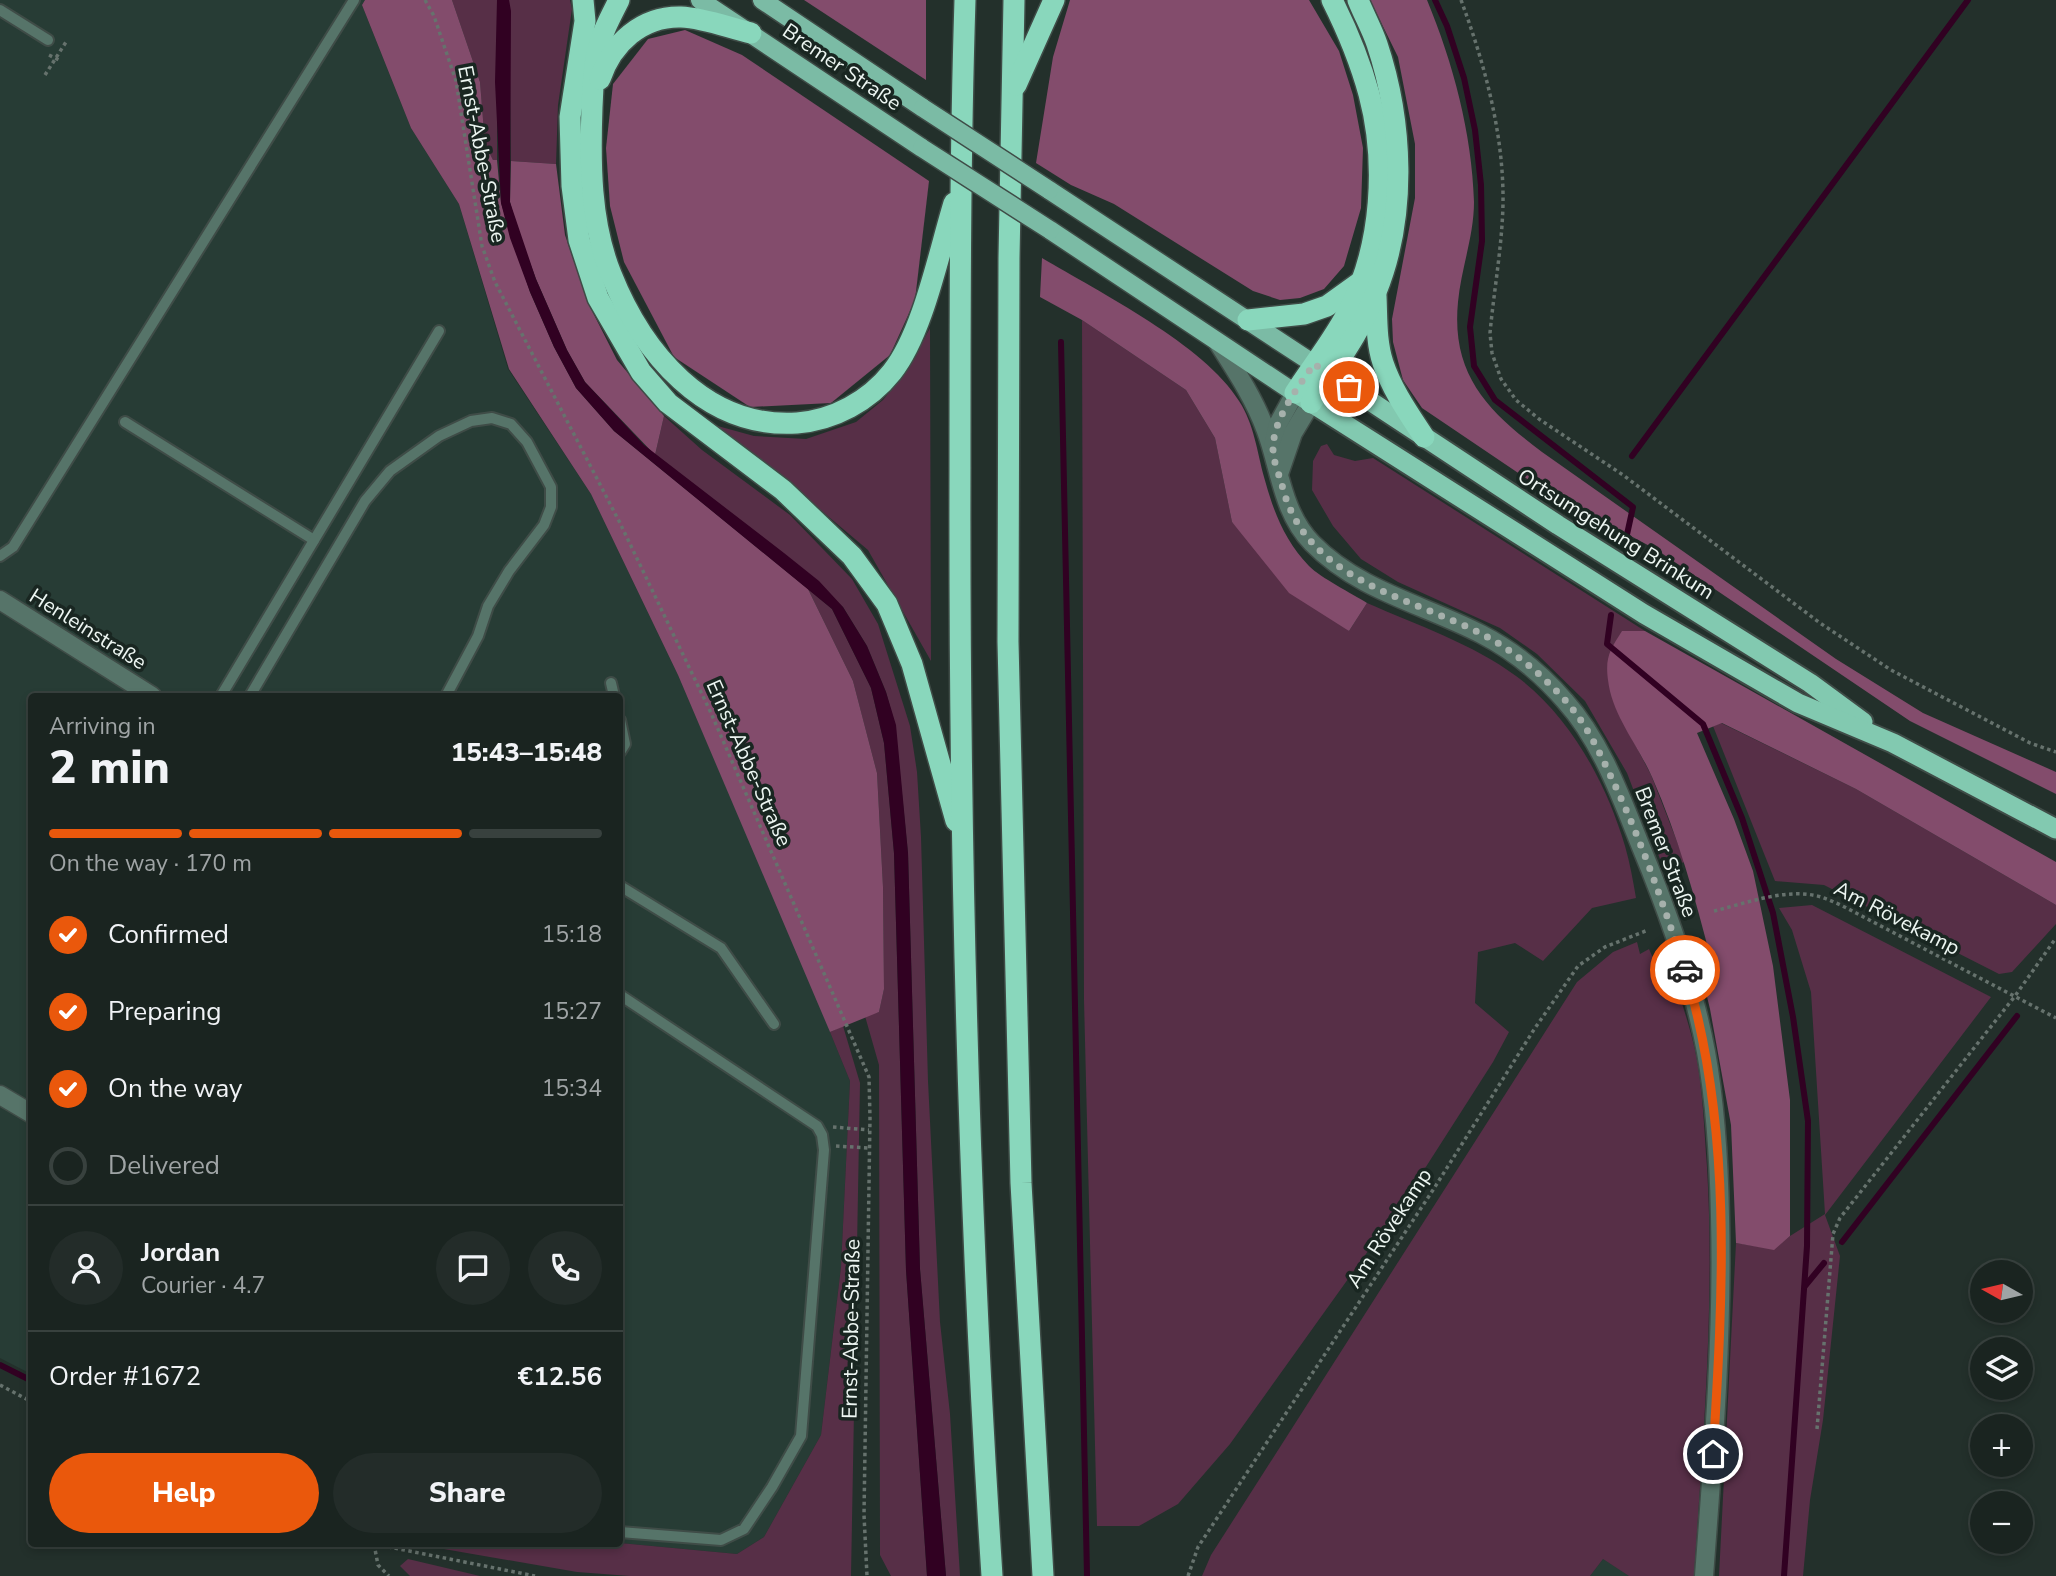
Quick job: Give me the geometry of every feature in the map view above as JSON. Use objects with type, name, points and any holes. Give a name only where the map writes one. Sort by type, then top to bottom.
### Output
[{"type":"highway","points":[[597,0],[584,11],[570,117],[572,186],[579,240],[598,298],[641,372],[668,403],[782,490],[852,556],[887,604],[912,664],[964,850]]},
{"type":"highway","points":[[619,0],[598,49],[592,108],[591,158],[598,226],[611,274],[653,351],[690,389],[720,409],[761,421],[784,424],[804,422],[836,414],[861,401],[881,385],[894,370],[916,329],[961,181]]},
{"type":"highway","points":[[965,0],[961,181],[960,640],[971,1171],[980,1398],[992,1576]]},
{"type":"highway","points":[[1014,0],[1010,96],[1007,642],[1010,801],[1021,1183],[1044,1576]]},
{"type":"highway","points":[[1010,96],[1054,0]]},
{"type":"highway","points":[[1332,0],[1352,42],[1369,95],[1378,150],[1379,183],[1368,288],[1383,363],[1396,393],[1424,437]]},
{"type":"highway","points":[[1303,398],[1321,369],[1350,308],[1385,269],[1393,231],[1398,193],[1391,97],[1377,44],[1358,0]]},
{"type":"highway","points":[[592,108],[602,72],[627,35],[637,28],[650,22],[680,17],[751,33]]},
{"type":"highway","points":[[1248,320],[1304,314],[1368,288]]},
{"type":"highway","name":"Ortsumgehung Brinkum","points":[[1321,369],[1558,525],[1810,683],[1893,743]]},
{"type":"highway","name":"Ortsumgehung Brinkum","points":[[1303,398],[1663,625],[1798,703],[1893,743],[2056,829]]},
{"type":"main road","name":"Bremer Straße","points":[[700,0],[1303,398]]},
{"type":"main road","name":"Bremer Straße","points":[[762,0],[1321,369]]},
{"type":"street","name":"Bremer Straße","points":[[1218,342],[1247,390],[1266,429],[1285,497],[1296,522],[1310,541],[1337,565],[1377,590],[1483,635],[1509,650],[1545,679],[1567,703],[1598,749],[1650,867],[1699,1022],[1706,1050],[1716,1128],[1721,1287],[1717,1399],[1704,1576]]},
{"type":"street","name":"Bremer Straße","points":[[1273,452],[1278,424],[1303,398]]},
{"type":"street","points":[[1279,474],[1303,398]]},
{"type":"street","name":"Henleinstraße","points":[[0,600],[147,693]]},
{"type":"street","points":[[0,1095],[28,1112]]},
{"type":"lane","points":[[0,556],[13,547],[355,0]]},
{"type":"lane","points":[[0,10],[48,40]]},
{"type":"lane","points":[[223,693],[439,331]]},
{"type":"lane","points":[[256,693],[365,501],[390,471],[439,436],[471,421],[492,418],[511,424],[527,442],[551,487],[551,507],[544,525],[509,570],[488,606],[478,636],[448,693]]},
{"type":"lane","points":[[125,422],[314,540]]},
{"type":"lane","points":[[611,683],[613,693]]},
{"type":"lane","points":[[623,888],[721,948],[774,1024]]},
{"type":"lane","points":[[623,997],[817,1126],[823,1145],[801,1436],[744,1530],[721,1540],[623,1532]]},
{"type":"path","name":"Ernst-Abbe-Straße","points":[[425,0],[435,16],[456,81],[482,247],[495,282],[620,523],[712,713],[869,1077],[864,1515],[867,1576]]},
{"type":"path","points":[[1461,0],[1488,83],[1501,161],[1503,205],[1490,333],[1492,353],[1501,379],[1516,400],[1566,438],[1623,475],[1820,623],[1871,657],[2030,743],[2056,752]]},
{"type":"path","points":[[45,75],[66,42]]},
{"type":"path","name":"Am Rövekamp","points":[[1714,911],[1798,894],[1823,897],[2056,1018]]},
{"type":"path","name":"Am Rövekamp","points":[[1188,1576],[1198,1547],[1578,966],[1605,947],[1648,930]]},
{"type":"path","points":[[1817,1429],[1833,1234],[1840,1218],[2014,996],[2056,938]]},
{"type":"path","points":[[817,1126],[869,1130]]},
{"type":"path","points":[[823,1145],[869,1148]]},
{"type":"path","points":[[0,1385],[28,1400]]},
{"type":"path","points":[[375,1547],[379,1565],[389,1576]]},
{"type":"path","points":[[389,1547],[534,1576]]},
{"type":"shaded area","points":[[0,0],[365,0],[362,5],[411,128],[459,204],[508,369],[591,494],[678,675],[850,1081],[841,1267],[821,1435],[764,1537],[737,1554],[623,1543],[623,693],[28,693],[28,1372],[0,1358]]},
{"type":"shaded area","points":[[365,0],[452,0],[480,82],[485,144],[493,160],[497,160],[501,203],[530,292],[554,347],[576,388],[614,431],[808,589],[853,681],[877,773],[883,887],[884,989],[879,1012],[830,1032],[678,675],[591,494],[509,369],[459,204],[411,128],[362,5]]},
{"type":"shaded area","points":[[452,0],[497,0],[497,160],[493,160],[485,144],[480,82]]},
{"type":"shaded area","points":[[497,0],[509,0],[511,11],[510,202],[536,279],[567,350],[585,382],[644,445],[819,581],[843,607],[867,646],[896,725],[908,853],[920,1269],[946,1576],[927,1576],[906,1270],[894,853],[884,743],[871,688],[832,609],[614,431],[576,388],[554,347],[530,292],[510,238],[501,203],[495,82]]},
{"type":"shaded area","points":[[509,0],[570,0],[572,9],[558,105],[556,164],[511,161]]},
{"type":"shaded area","points":[[804,0],[926,0],[926,80]]},
{"type":"shaded area","points":[[1070,0],[1309,0],[1339,51],[1353,95],[1363,148],[1361,208],[1344,266],[1324,289],[1300,298],[1280,300],[1253,291],[1114,204],[1071,185],[1036,163],[1053,57]]},
{"type":"shaded area","points":[[1370,0],[1427,0],[1453,73],[1465,124],[1474,202],[1458,302],[1457,328],[1467,371],[1490,406],[1542,452],[1836,659],[1923,713],[2056,772],[2056,794],[1910,721],[1657,550],[1539,487],[1422,408],[1403,380],[1393,342],[1392,319],[1415,198],[1415,144],[1398,57]]},
{"type":"shaded area","points":[[685,30],[742,55],[929,181],[915,300],[890,355],[831,403],[750,407],[674,357],[624,262],[610,206],[606,148],[613,84],[648,39]]},
{"type":"shaded area","points":[[511,161],[556,164],[565,235],[589,305],[617,360],[664,416],[655,455],[585,382],[567,350],[517,228],[510,202]]},
{"type":"shaded area","points":[[1042,258],[1149,321],[1177,340],[1223,380],[1239,401],[1248,419],[1271,501],[1293,546],[1314,571],[1367,603],[1349,631],[1289,593],[1232,522],[1215,438],[1186,390],[1082,320],[1040,297]]},
{"type":"shaded area","points":[[1082,320],[1186,390],[1215,438],[1232,522],[1349,631],[1367,603],[1482,654],[1516,676],[1553,710],[1584,752],[1608,798],[1625,846],[1636,898],[1592,908],[1543,961],[1515,943],[1478,952],[1475,1003],[1509,1032],[1493,1062],[1406,1198],[1230,1444],[1178,1504],[1139,1526],[1097,1526],[1084,1000]]},
{"type":"shaded area","points":[[930,328],[931,661],[868,550],[714,425],[754,436],[806,439],[856,422],[883,400],[908,369]]},
{"type":"shaded area","points":[[664,416],[702,450],[790,515],[852,579],[878,624],[910,726],[917,772],[921,837],[928,1081],[940,1322],[950,1414],[960,1576],[946,1576],[920,1269],[908,853],[895,725],[886,692],[867,646],[843,607],[655,455]]},
{"type":"shaded area","points":[[1327,444],[1334,455],[1355,461],[1373,458],[1645,631],[1622,631],[1616,708],[1651,775],[1685,862],[1663,867],[1627,773],[1585,701],[1537,654],[1500,628],[1398,582],[1361,559],[1333,526],[1312,490],[1313,461],[1321,446]]},
{"type":"shaded area","points":[[808,589],[832,609],[871,688],[884,743],[894,853],[906,1270],[927,1576],[891,1576],[880,1555],[879,1065],[865,1016],[879,1012],[884,989],[883,887],[877,773],[853,681]]},
{"type":"shaded area","points":[[1622,631],[1645,631],[2056,862],[2056,905],[1856,789],[1722,723],[1697,733],[1753,871],[1773,966],[1790,1100],[1790,1236],[1774,1250],[1736,1243],[1731,1125],[1699,964],[1711,960],[1670,822],[1652,777],[1620,718],[1610,693],[1608,659]]},
{"type":"shaded area","points":[[1721,723],[1856,789],[2056,905],[2056,924],[2012,972],[1999,974],[1824,885],[1775,881],[1713,726]]},
{"type":"shaded area","points":[[1812,905],[1991,997],[1825,1215],[1840,1256],[1803,1576],[1719,1576],[1736,1243],[1774,1249],[1825,1214],[1811,992],[1792,930],[1779,908]]},
{"type":"shaded area","points":[[1637,942],[1640,954],[1649,949],[1661,970],[1671,968],[1695,1050],[1703,1108],[1710,1269],[1694,1576],[1629,1576],[1603,1559],[1590,1576],[1202,1576],[1211,1555],[1577,982],[1613,952]]},
{"type":"shaded area","points":[[843,1026],[860,1083],[851,1576],[630,1576],[577,1572],[432,1547],[623,1547],[623,1543],[737,1554],[764,1537],[821,1435],[841,1267],[850,1081],[830,1032]]},
{"type":"shaded area","points":[[408,1559],[480,1576],[410,1576],[400,1566]]},
{"type":"shaded area","points":[[1603,1559],[1619,1569],[1629,1576],[1590,1576]]},
{"type":"waterway","points":[[1435,0],[1447,26],[1464,78],[1475,130],[1481,185],[1482,241],[1470,327],[1474,366],[1495,400],[1633,507],[1626,539]]},
{"type":"waterway","points":[[1632,456],[1968,0]]},
{"type":"waterway","points":[[1061,342],[1087,1576]]},
{"type":"waterway","points":[[1611,615],[1607,644],[1703,724],[1742,818],[1773,913],[1793,1017],[1808,1121],[1807,1246],[1784,1576]]},
{"type":"waterway","points":[[1842,1242],[2017,1016]]},
{"type":"waterway","points":[[1805,1286],[1824,1263]]},
{"type":"waterway","points":[[0,1365],[28,1379]]},
{"type":"way so far","points":[[1349,387],[1314,364],[1278,424],[1273,452],[1285,497],[1296,522],[1310,541],[1349,574],[1377,590],[1465,626],[1509,650],[1532,667],[1567,703],[1598,749],[1622,800],[1650,867],[1685,970]]},
{"type":"route","points":[[1685,970],[1706,1050],[1719,1178],[1721,1287],[1713,1454]]}]
